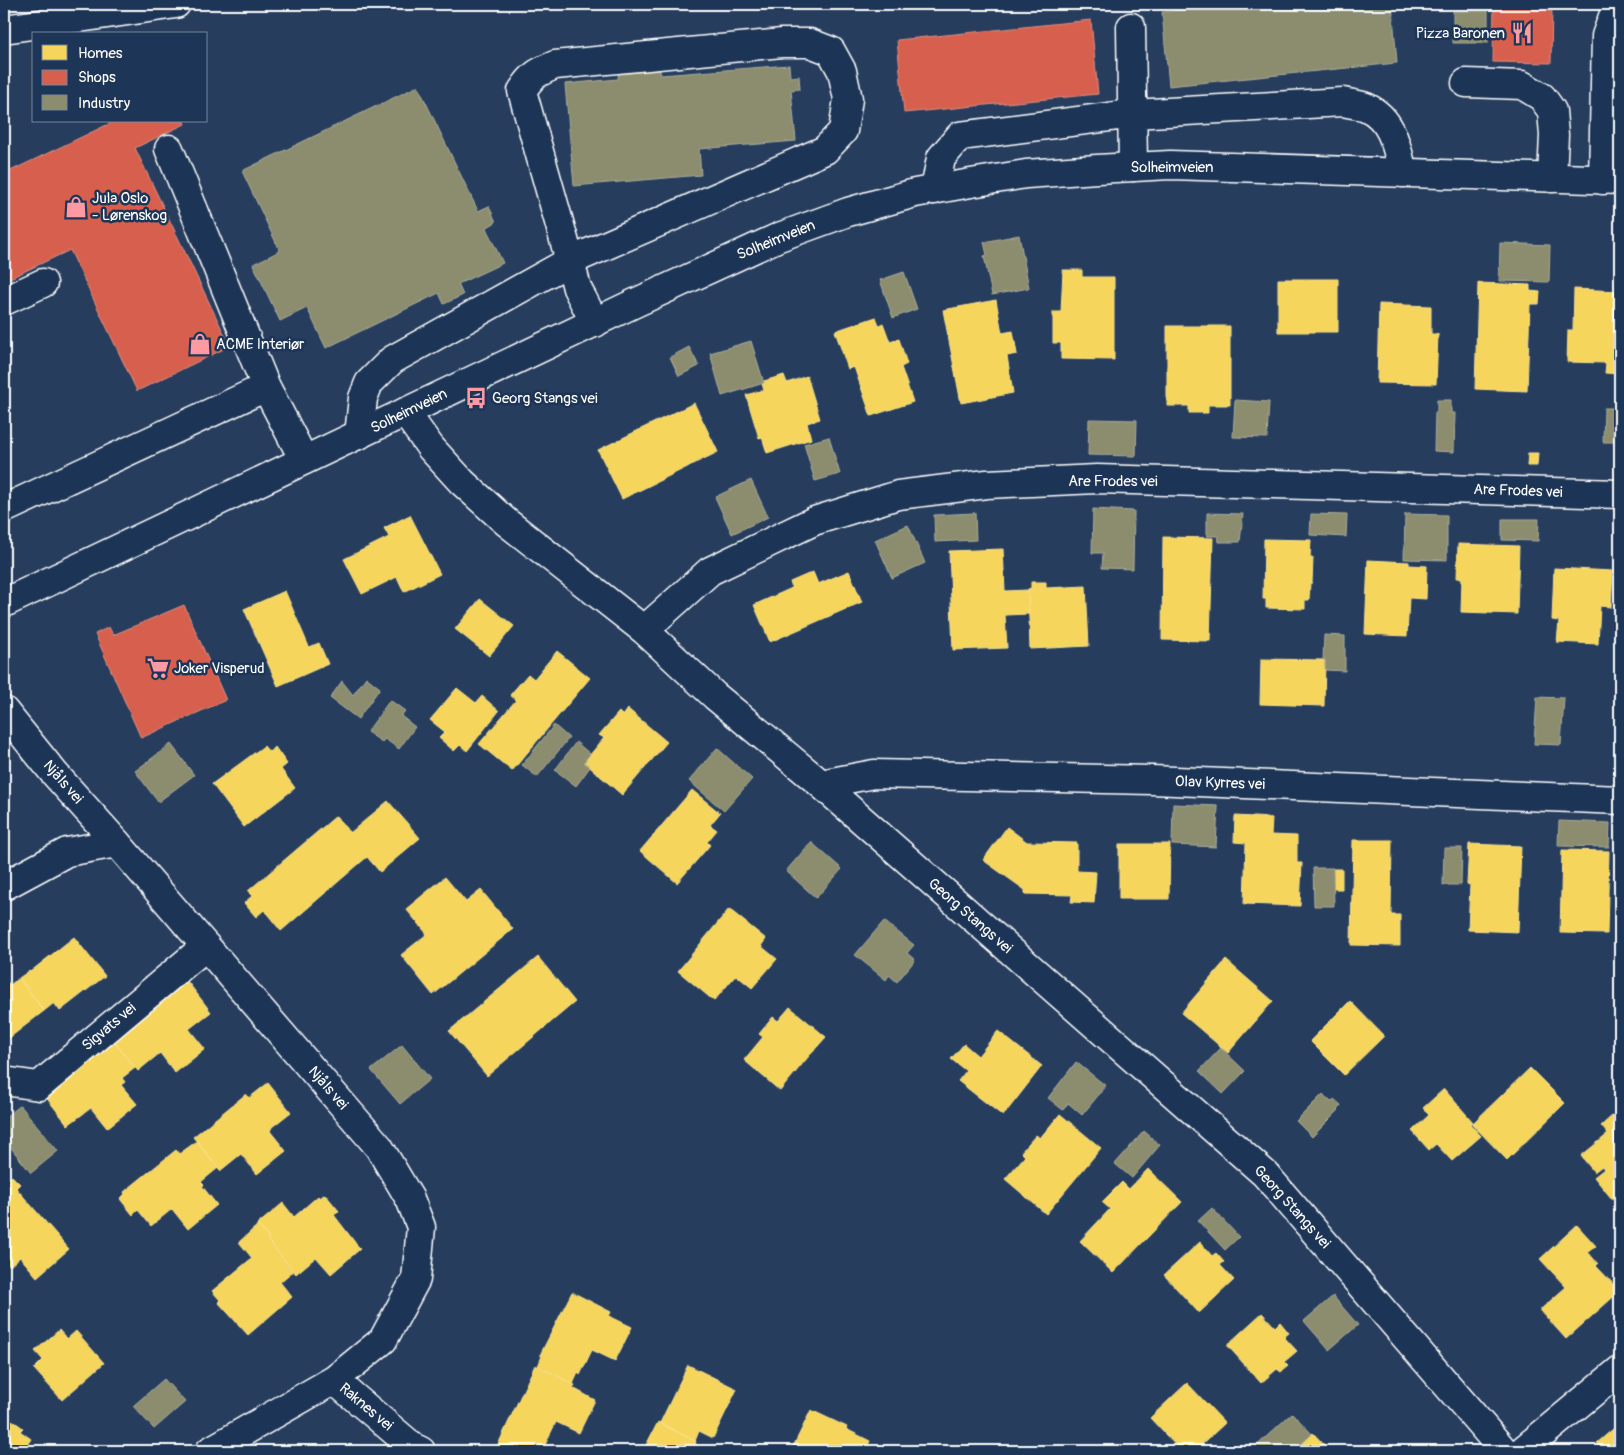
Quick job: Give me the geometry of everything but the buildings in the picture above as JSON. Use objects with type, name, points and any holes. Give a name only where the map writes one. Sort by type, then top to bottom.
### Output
[{"type":"main road","points":[[4,29],[176,4]]},
{"type":"main road","points":[[1612,180],[1612,116],[1606,36],[1615,11],[1620,4]]},
{"type":"main road","points":[[1131,27],[1133,167]]},
{"type":"main road","points":[[359,434],[364,398],[369,383],[392,360],[570,260],[826,150],[844,131],[848,99],[842,71],[830,50],[810,43],[772,44],[556,65],[540,71],[530,78],[522,91],[570,260],[578,288],[595,322]]},
{"type":"main road","points":[[1466,83],[1522,85],[1542,97],[1552,110],[1554,135],[1552,178]]},
{"type":"main road","points":[[934,190],[941,158],[960,136],[1132,114],[1342,102],[1366,107],[1382,118],[1393,133],[1403,173]]},
{"type":"main road","points":[[169,149],[266,387],[304,460]]},
{"type":"main road","name":"Solheimveien","points":[[4,603],[779,236],[848,212],[915,193],[1026,174],[1170,165],[1612,180]]},
{"type":"main road","points":[[4,301],[43,284]]},
{"type":"main road","points":[[4,509],[266,387]]},
{"type":"main road","name":"Georg Stangs vei","points":[[405,412],[431,448],[462,482],[504,521],[644,630],[715,696],[821,784],[1265,1174],[1504,1451]]},
{"type":"main road","name":"Are Frodes vei","points":[[644,630],[710,571],[814,521],[898,495],[987,484],[1097,479],[1620,494]]},
{"type":"main road","name":"Njåls vei","points":[[4,711],[54,773],[117,843],[378,1147],[410,1199],[421,1228],[416,1279],[383,1340],[334,1380],[210,1451]]},
{"type":"main road","name":"Olav Kyrres vei","points":[[821,784],[874,774],[1152,780],[1620,800]]},
{"type":"main road","points":[[4,886],[67,852],[117,843]]},
{"type":"main road","name":"Sigvats vei","points":[[4,1081],[39,1086],[206,946]]},
{"type":"main road","points":[[1522,1451],[1620,1370]]},
{"type":"main road","name":"Raknes vei","points":[[334,1380],[413,1447],[421,1451]]},
{"type":"place","name":"Pizza Baronen","points":[[1522,33]]},
{"type":"place","name":"Jula Oslo - Lørenskog","points":[[76,207]]},
{"type":"place","name":"ACME Interiør","points":[[200,344]]},
{"type":"place","name":"Georg Stangs vei","points":[[476,398]]},
{"type":"place","name":"Joker Visperud","points":[[158,668]]}]
